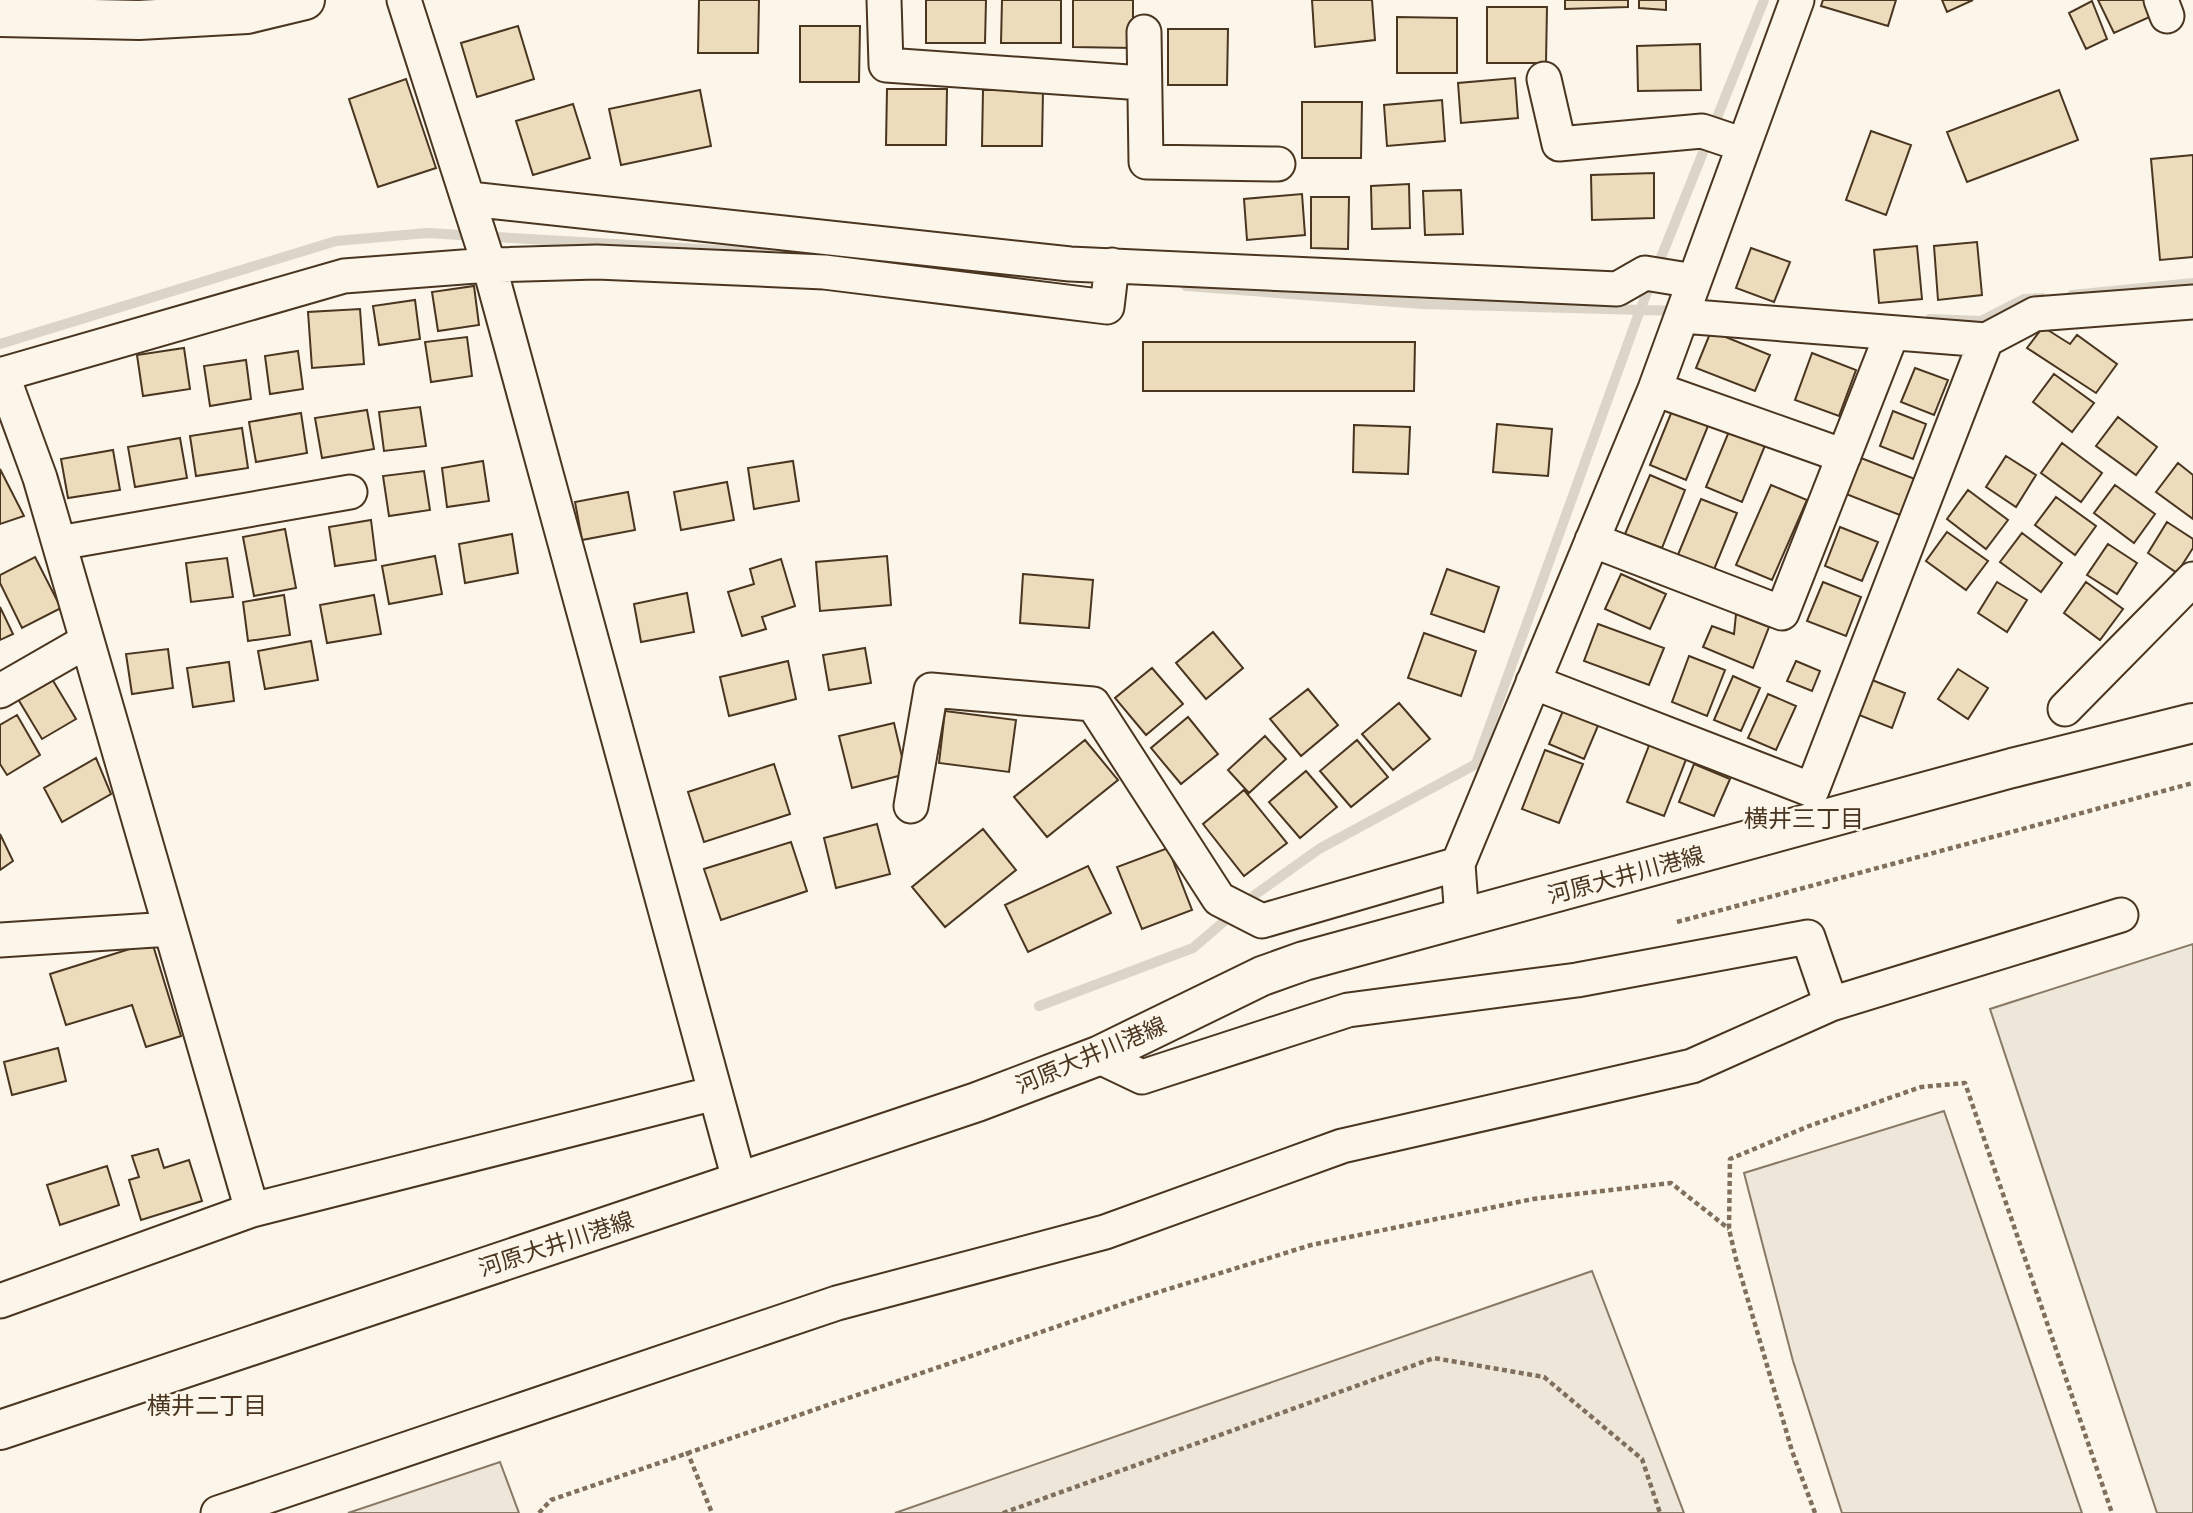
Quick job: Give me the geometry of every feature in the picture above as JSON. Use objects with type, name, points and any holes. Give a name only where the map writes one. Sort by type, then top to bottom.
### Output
[{"type":"main road","points":[[0,17],[139,20],[247,13],[305,0]]},
{"type":"main road","name":"河原大井川港線","points":[[0,1430],[977,1102],[1098,1056],[1262,976],[2012,768],[2193,723]]},
{"type":"street","points":[[404,0],[472,204],[740,1183]]},
{"type":"street","points":[[884,0],[886,65],[1143,83]]},
{"type":"street","points":[[1462,919],[1458,864],[1655,389],[1797,0]]},
{"type":"street","points":[[1144,32],[1146,162],[1278,164]]},
{"type":"street","points":[[1544,79],[1559,144],[1702,131],[1744,145]]},
{"type":"street","points":[[472,204],[728,226],[1070,264],[1617,289],[1645,273],[1694,281]]},
{"type":"street","points":[[726,268],[728,226]]},
{"type":"street","points":[[252,1210],[40,478],[1,374],[344,276],[489,265],[597,261],[824,272],[1107,307],[1112,265]]},
{"type":"street","points":[[1682,316],[1986,340],[2035,314],[2193,302]]},
{"type":"street","points":[[1592,540],[1782,613],[1892,333]]},
{"type":"street","points":[[1533,682],[1812,790],[1986,340]]},
{"type":"street","points":[[1655,389],[1844,456]]},
{"type":"street","points":[[59,542],[350,492]]},
{"type":"street","points":[[2065,709],[2193,579]]},
{"type":"street","points":[[0,691],[87,641]]},
{"type":"street","points":[[911,806],[931,690],[1093,704],[1219,899],[1262,921],[1458,864]]},
{"type":"street","points":[[218,1513],[837,1303],[1105,1232],[1342,1146],[1692,1066],[1831,1004],[2121,915]]},
{"type":"street","points":[[0,940],[170,929]]},
{"type":"street","points":[[1098,1056],[1142,1077],[1348,1010],[1577,980],[1808,937],[1831,1004]]},
{"type":"street","points":[[0,1301],[252,1210],[715,1093]]},
{"type":"path","points":[[1670,924],[2193,783]]},
{"type":"path","points":[[1815,1513],[1792,1451],[1729,1229],[1730,1159],[1809,1126],[1920,1087],[1965,1083],[2112,1513]]},
{"type":"path","points":[[539,1513],[551,1500],[687,1451],[1146,1296],[1324,1242],[1533,1199],[1671,1183],[1729,1229]]},
{"type":"path","points":[[1003,1513],[1434,1359],[1544,1377],[1642,1459],[1660,1513]]},
{"type":"path","points":[[687,1451],[712,1513]]},
{"type":"shaded area","points":[[2193,944],[2193,1513],[2157,1513],[1990,1009]]},
{"type":"shaded area","points":[[1944,1111],[2082,1513],[1842,1513],[1793,1361],[1744,1173]]},
{"type":"shaded area","points":[[1592,1271],[1684,1513],[895,1513]]},
{"type":"shaded area","points":[[500,1462],[519,1513],[348,1513]]},
{"type":"building","points":[[699,0],[759,0],[758,53],[698,53]]},
{"type":"building","points":[[926,0],[986,0],[985,43],[926,43]]},
{"type":"building","points":[[1002,0],[1061,0],[1061,43],[1001,43]]},
{"type":"building","points":[[1073,0],[1133,0],[1133,48],[1073,47]]},
{"type":"building","points":[[1312,0],[1372,0],[1375,40],[1315,47]]},
{"type":"building","points":[[1565,0],[1628,0],[1628,7],[1565,9]]},
{"type":"building","points":[[1639,0],[1666,0],[1666,10],[1639,8]]},
{"type":"building","points":[[1823,0],[1896,0],[1888,26],[1821,6]]},
{"type":"building","points":[[1942,0],[1973,0],[1947,12]]},
{"type":"building","points":[[2098,0],[2147,0],[2154,15],[2114,33]]},
{"type":"building","points":[[2092,1],[2107,39],[2086,49],[2069,13]]},
{"type":"building","points":[[1487,7],[1547,7],[1546,63],[1487,63]]},
{"type":"building","points":[[1397,17],[1457,18],[1457,73],[1397,73]]},
{"type":"building","points":[[518,26],[534,79],[477,97],[461,43]]},
{"type":"building","points":[[800,26],[860,26],[859,82],[800,82]]},
{"type":"building","points":[[1168,29],[1228,29],[1227,85],[1168,85]]},
{"type":"building","points":[[1700,44],[1701,90],[1638,91],[1637,46]]},
{"type":"building","points":[[1515,78],[1518,118],[1461,123],[1458,83]]},
{"type":"building","points":[[406,79],[436,168],[378,187],[349,99]]},
{"type":"building","points":[[887,89],[947,89],[946,145],[886,145]]},
{"type":"building","points":[[700,90],[711,146],[621,165],[609,109]]},
{"type":"building","points":[[983,90],[1043,90],[1042,146],[982,146]]},
{"type":"building","points":[[2059,90],[2078,140],[1967,182],[1947,132]]},
{"type":"building","points":[[1442,100],[1445,141],[1387,146],[1384,105]]},
{"type":"building","points":[[1302,102],[1362,102],[1361,158],[1302,158]]},
{"type":"building","points":[[573,104],[590,158],[533,175],[516,121]]},
{"type":"building","points":[[1871,131],[1911,145],[1886,215],[1846,200]]},
{"type":"building","points":[[2193,155],[2193,257],[2160,260],[2151,159]]},
{"type":"building","points":[[1654,173],[1654,218],[1592,220],[1591,175]]},
{"type":"building","points":[[1409,184],[1410,228],[1372,229],[1371,186]]},
{"type":"building","points":[[1461,190],[1463,234],[1425,235],[1423,191]]},
{"type":"building","points":[[1302,194],[1305,235],[1247,240],[1244,199]]},
{"type":"building","points":[[1311,197],[1349,197],[1348,249],[1311,248]]},
{"type":"building","points":[[1977,242],[1982,295],[1938,300],[1934,246]]},
{"type":"building","points":[[1917,246],[1922,299],[1879,303],[1874,250]]},
{"type":"building","points":[[1751,248],[1790,262],[1774,302],[1736,288]]},
{"type":"building","points":[[474,286],[479,325],[438,331],[432,292]]},
{"type":"building","points":[[415,300],[420,339],[379,345],[373,306]]},
{"type":"building","points":[[360,309],[364,364],[312,368],[308,312]]},
{"type":"building","points":[[2043,327],[2070,344],[2077,335],[2117,364],[2096,393],[2027,348]]},
{"type":"building","points":[[1711,331],[1770,355],[1755,391],[1696,368]]},
{"type":"building","points":[[467,337],[472,376],[431,382],[425,342]]},
{"type":"building","points":[[1143,342],[1415,342],[1414,391],[1143,391]]},
{"type":"building","points":[[184,348],[190,389],[143,396],[137,355]]},
{"type":"building","points":[[298,351],[303,389],[270,394],[265,356]]},
{"type":"building","points":[[1812,353],[1856,370],[1839,416],[1795,400]]},
{"type":"building","points":[[246,360],[251,399],[210,406],[204,366]]},
{"type":"building","points":[[1915,368],[1948,380],[1934,415],[1901,402]]},
{"type":"building","points":[[2054,374],[2094,403],[2072,432],[2033,402]]},
{"type":"building","points":[[1674,406],[1710,421],[1686,480],[1650,465]]},
{"type":"building","points":[[420,407],[426,446],[384,451],[379,412]]},
{"type":"building","points":[[367,410],[374,449],[322,458],[315,418]]},
{"type":"building","points":[[1893,411],[1926,424],[1913,459],[1880,446]]},
{"type":"building","points":[[301,413],[307,453],[256,462],[249,422]]},
{"type":"building","points":[[2118,417],[2157,447],[2136,475],[2096,446]]},
{"type":"building","points":[[1497,424],[1552,429],[1548,476],[1493,472]]},
{"type":"building","points":[[1354,425],[1410,427],[1408,474],[1353,472]]},
{"type":"building","points":[[242,428],[248,468],[196,476],[190,436]]},
{"type":"building","points":[[1730,429],[1766,443],[1742,502],[1706,487]]},
{"type":"building","points":[[180,438],[187,478],[135,487],[128,447]]},
{"type":"building","points":[[2062,443],[2102,473],[2081,502],[2041,473]]},
{"type":"building","points":[[113,450],[120,490],[68,498],[61,459]]},
{"type":"building","points":[[2006,456],[2036,475],[2016,507],[1986,487]]},
{"type":"building","points":[[1861,458],[1920,481],[1905,517],[1846,494]]},
{"type":"building","points":[[483,461],[489,501],[447,507],[442,468]]},
{"type":"building","points":[[793,461],[799,501],[754,509],[748,468]]},
{"type":"building","points":[[2178,463],[2193,475],[2193,519],[2156,492]]},
{"type":"building","points":[[0,469],[24,516],[0,524]]},
{"type":"building","points":[[424,471],[430,510],[389,516],[383,476]]},
{"type":"building","points":[[1650,475],[1685,490],[1662,548],[1625,534]]},
{"type":"building","points":[[727,482],[734,520],[681,530],[674,492]]},
{"type":"building","points":[[1771,485],[1807,500],[1772,580],[1736,565]]},
{"type":"building","points":[[2115,485],[2155,514],[2134,543],[2094,513]]},
{"type":"building","points":[[1968,490],[2008,520],[1986,549],[1947,519]]},
{"type":"building","points":[[628,492],[635,530],[582,540],[575,502]]},
{"type":"building","points":[[2056,497],[2096,526],[2075,555],[2035,525]]},
{"type":"building","points":[[1701,499],[1737,513],[1713,572],[1677,557]]},
{"type":"building","points":[[371,520],[376,560],[335,566],[329,527]]},
{"type":"building","points":[[2167,522],[2193,539],[2193,548],[2177,573],[2148,553]]},
{"type":"building","points":[[1840,527],[1878,542],[1862,581],[1825,566]]},
{"type":"building","points":[[285,529],[296,588],[254,596],[243,537]]},
{"type":"building","points":[[1947,532],[1988,561],[1966,590],[1926,561]]},
{"type":"building","points":[[2022,533],[2062,563],[2041,592],[2000,562]]},
{"type":"building","points":[[512,534],[518,573],[465,583],[459,544]]},
{"type":"building","points":[[2108,544],[2137,563],[2117,594],[2087,575]]},
{"type":"building","points":[[435,556],[442,594],[389,604],[382,566]]},
{"type":"building","points":[[887,556],[891,605],[820,611],[816,562]]},
{"type":"building","points":[[35,557],[61,608],[22,628],[0,583],[0,575]]},
{"type":"building","points":[[227,558],[233,597],[191,602],[186,563]]},
{"type":"building","points":[[781,559],[795,606],[762,617],[766,629],[742,636],[728,592],[754,584],[750,569]]},
{"type":"building","points":[[1447,569],[1499,587],[1484,632],[1431,614]]},
{"type":"building","points":[[1023,574],[1093,580],[1089,628],[1020,623]]},
{"type":"building","points":[[1621,574],[1666,594],[1650,629],[1605,609]]},
{"type":"building","points":[[1823,582],[1861,597],[1846,636],[1807,621]]},
{"type":"building","points":[[1997,582],[2027,600],[2007,632],[1978,613]]},
{"type":"building","points":[[2086,582],[2123,609],[2100,640],[2064,613]]},
{"type":"building","points":[[687,593],[694,632],[641,642],[634,604]]},
{"type":"building","points":[[284,595],[290,635],[248,641],[243,602]]},
{"type":"building","points":[[374,595],[381,634],[327,643],[320,605]]},
{"type":"building","points":[[0,607],[13,634],[0,640]]},
{"type":"building","points":[[1736,614],[1769,627],[1753,668],[1703,647],[1712,626],[1734,634]]},
{"type":"building","points":[[1598,624],[1664,648],[1649,685],[1584,661]]},
{"type":"building","points":[[1213,632],[1243,668],[1206,699],[1176,663]]},
{"type":"building","points":[[1424,633],[1476,651],[1461,696],[1408,678]]},
{"type":"building","points":[[311,641],[318,680],[265,689],[258,651]]},
{"type":"building","points":[[865,648],[871,683],[829,690],[823,655]]},
{"type":"building","points":[[168,649],[173,688],[132,694],[126,654]]},
{"type":"building","points":[[1689,656],[1725,670],[1707,716],[1672,702]]},
{"type":"building","points":[[788,661],[796,699],[729,716],[720,677]]},
{"type":"building","points":[[1796,661],[1820,671],[1812,691],[1787,681]]},
{"type":"building","points":[[229,662],[234,701],[193,707],[187,668]]},
{"type":"building","points":[[1152,668],[1183,704],[1146,735],[1115,698]]},
{"type":"building","points":[[1958,669],[1988,688],[1968,719],[1938,699]]},
{"type":"building","points":[[1733,676],[1760,688],[1741,731],[1714,720]]},
{"type":"building","points":[[52,679],[76,719],[42,739],[18,699]]},
{"type":"building","points":[[1872,680],[1905,693],[1892,728],[1859,715]]},
{"type":"building","points":[[1308,689],[1338,725],[1301,756],[1270,719]]},
{"type":"building","points":[[1768,694],[1796,706],[1776,750],[1748,738]]},
{"type":"building","points":[[1399,703],[1430,739],[1393,770],[1362,734]]},
{"type":"building","points":[[1565,706],[1600,721],[1584,759],[1549,744]]},
{"type":"building","points":[[945,711],[1016,720],[1009,772],[939,763]]},
{"type":"building","points":[[17,715],[40,755],[7,775],[0,764],[0,725]]},
{"type":"building","points":[[1188,717],[1218,754],[1181,784],[1151,748]]},
{"type":"building","points":[[894,723],[906,774],[852,788],[839,736]]},
{"type":"building","points":[[1265,736],[1286,759],[1249,793],[1228,770]]},
{"type":"building","points":[[1085,740],[1118,780],[1047,837],[1014,797]]},
{"type":"building","points":[[1357,740],[1388,777],[1351,807],[1320,771]]},
{"type":"building","points":[[1650,743],[1687,757],[1664,816],[1627,802]]},
{"type":"building","points":[[1545,750],[1583,764],[1559,823],[1522,809]]},
{"type":"building","points":[[96,758],[111,794],[62,822],[44,788]]},
{"type":"building","points":[[774,764],[790,814],[704,842],[688,792]]},
{"type":"building","points":[[1694,764],[1730,779],[1714,816],[1679,802]]},
{"type":"building","points":[[1306,771],[1337,807],[1300,838],[1269,802]]},
{"type":"building","points":[[1244,790],[1287,843],[1244,876],[1203,824]]},
{"type":"building","points":[[877,824],[890,874],[836,888],[824,838]]},
{"type":"building","points":[[983,829],[1016,870],[945,927],[912,887]]},
{"type":"building","points":[[0,834],[13,861],[0,870]]},
{"type":"building","points":[[791,842],[807,891],[721,920],[704,869]]},
{"type":"building","points":[[1168,848],[1192,910],[1142,929],[1117,867]]},
{"type":"building","points":[[1088,866],[1111,913],[1028,952],[1005,905]]},
{"type":"building","points":[[152,942],[181,1036],[146,1047],[132,1005],[66,1025],[50,974]]},
{"type":"building","points":[[58,1048],[66,1081],[12,1095],[4,1062]]},
{"type":"building","points":[[158,1149],[164,1168],[189,1160],[202,1201],[141,1220],[129,1180],[139,1177],[132,1156]]},
{"type":"building","points":[[107,1166],[119,1205],[60,1225],[47,1185]]},
{"type":"waterway","points":[[1039,1006],[1193,948],[1256,894],[1319,849],[1476,764],[1640,310],[1764,0]]},
{"type":"waterway","points":[[0,344],[336,241],[427,233],[768,253]]},
{"type":"waterway","points":[[861,260],[950,267]]},
{"type":"waterway","points":[[2072,295],[2193,283]]},
{"type":"waterway","points":[[1186,286],[1422,304],[1680,311]]},
{"type":"waterway","points":[[1930,319],[1981,321],[2024,299],[2042,298]]},
{"type":"district","name":"横井三丁目","points":[[1804,818]]},
{"type":"district","name":"横井二丁目","points":[[207,1405]]}]
